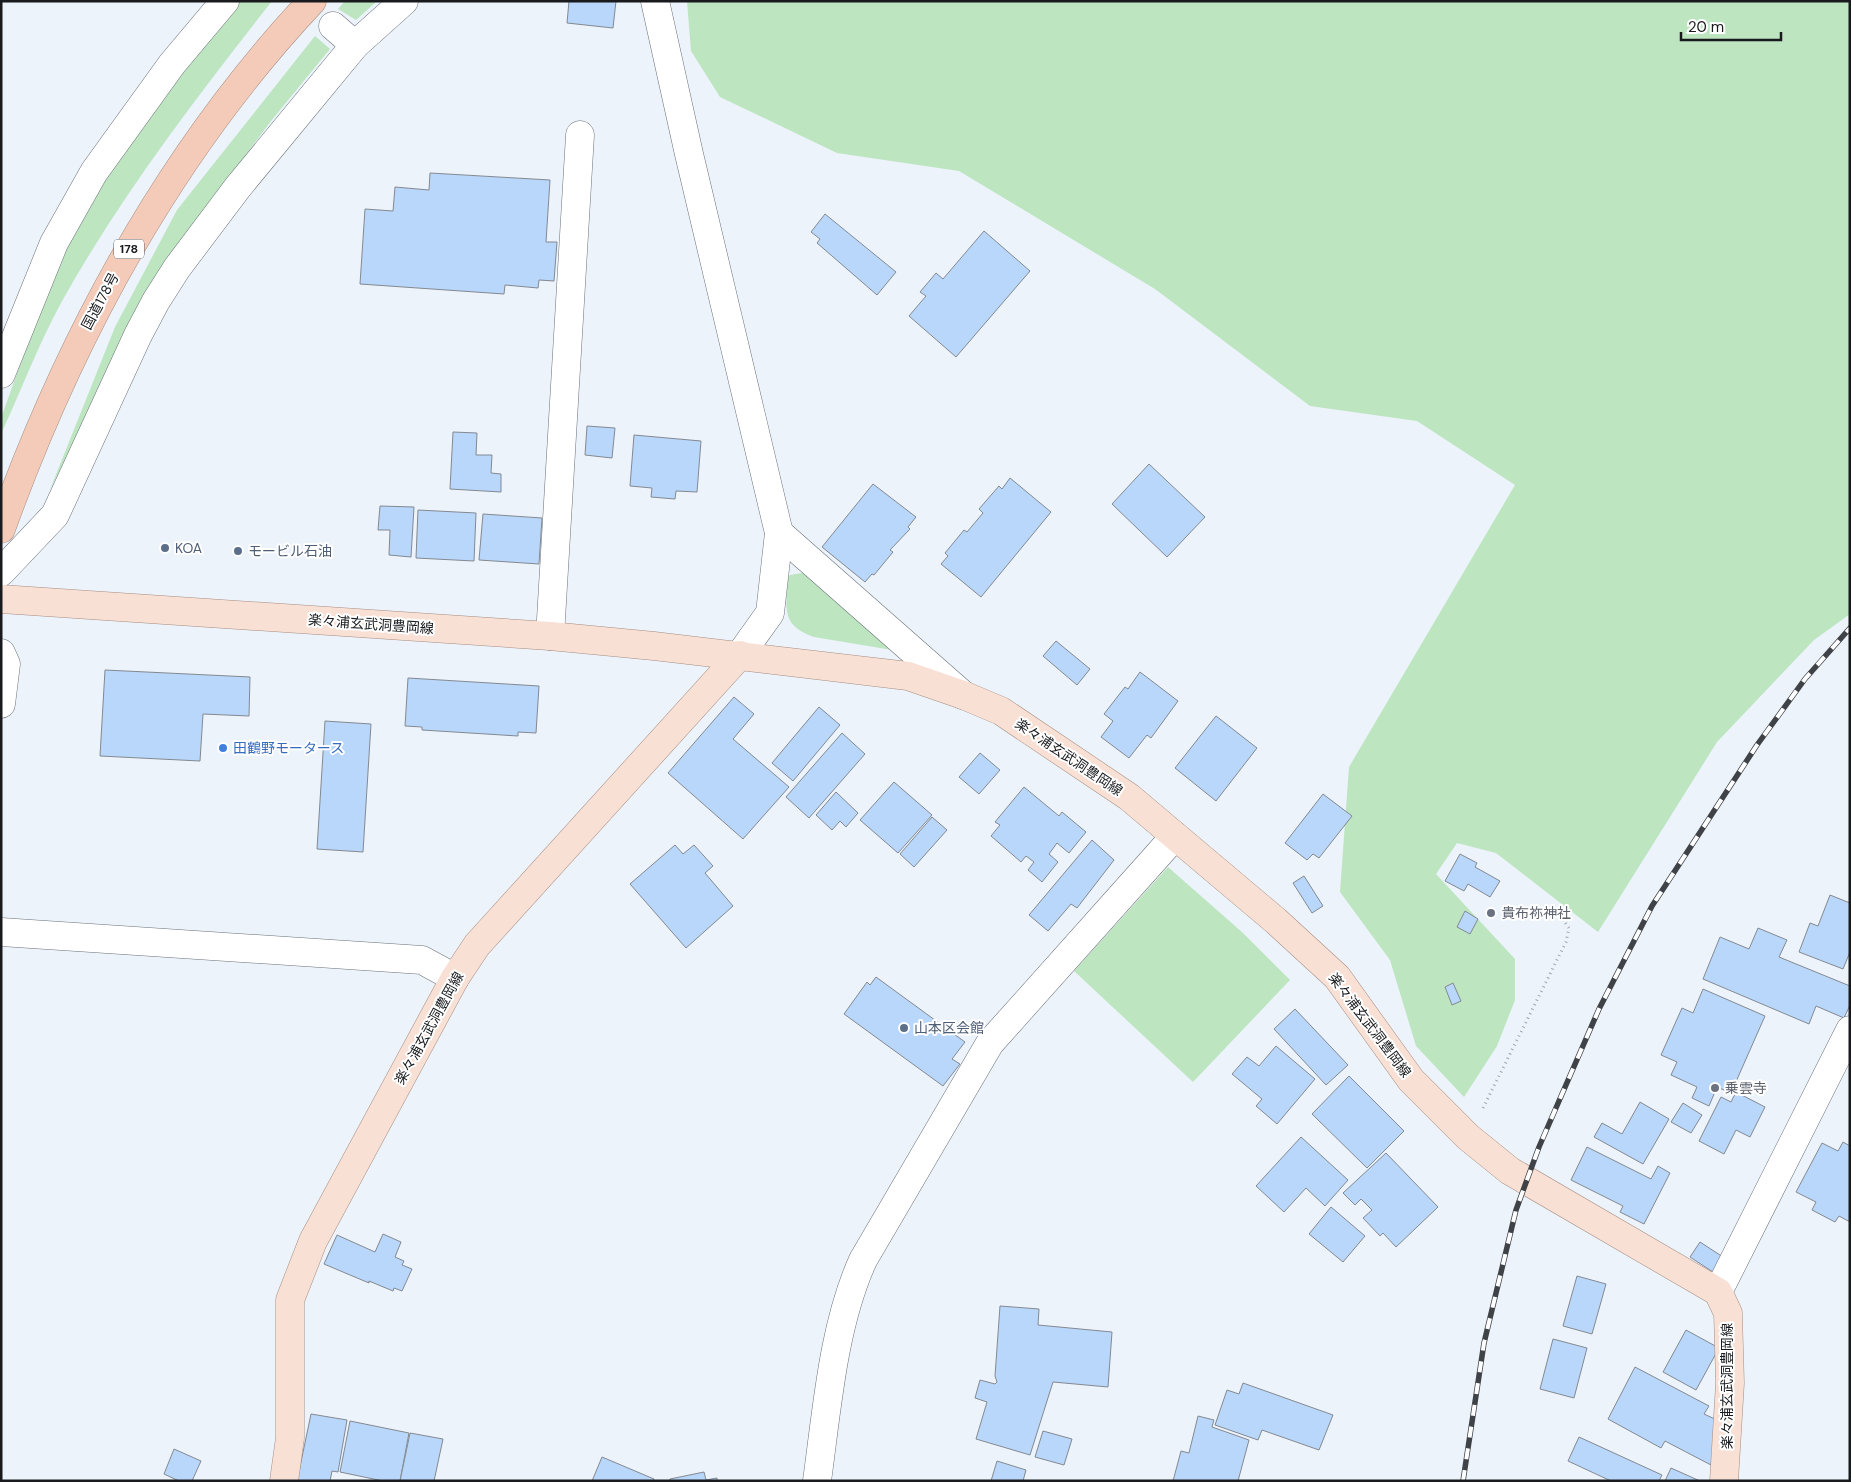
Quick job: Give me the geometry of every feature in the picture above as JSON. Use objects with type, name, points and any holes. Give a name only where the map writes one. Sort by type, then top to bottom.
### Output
[{"type":"highway","name":"国道178号","points":[[1,529],[26,463],[80,338],[147,216],[185,158],[227,102],[312,1]]},
{"type":"main road","name":"楽々浦玄武洞豊岡線","points":[[1,599],[550,636],[740,655],[908,676],[963,695],[1001,711],[1129,797],[1276,921],[1337,977],[1411,1080],[1468,1137],[1510,1171],[1718,1292],[1728,1314],[1730,1383],[1724,1481]]},
{"type":"main road","name":"楽々浦玄武洞豊岡線","points":[[284,1481],[290,1438],[290,1300],[313,1241],[454,978],[483,937],[740,655]]},
{"type":"street","points":[[1,374],[54,243],[94,172],[172,64],[225,1]]},
{"type":"street","points":[[1,572],[55,515],[138,335],[156,301],[177,268],[238,187],[355,45],[404,1]]},
{"type":"street","points":[[655,1],[689,154],[779,533],[770,613],[740,655]]},
{"type":"street","points":[[333,26],[355,45]]},
{"type":"street","points":[[550,636],[580,135]]},
{"type":"street","points":[[779,533],[963,695]]},
{"type":"street","points":[[1,653],[6,664],[1,704]]},
{"type":"street","points":[[818,1481],[831,1383],[851,1288],[863,1260],[990,1043],[1175,836]]},
{"type":"street","points":[[1,932],[422,960],[454,978]]},
{"type":"street","points":[[1718,1292],[1850,1030]]},
{"type":"path","points":[[1468,1137],[1566,942],[1569,928],[1562,918],[1544,909]]},
{"type":"green space","points":[[240,1],[272,1],[160,148],[84,263],[53,319],[1,434],[1,418],[45,296],[71,239],[106,177],[158,104]]},
{"type":"green space","points":[[345,1],[377,1],[356,20],[338,9]]},
{"type":"green space","points":[[687,1],[1850,1],[1850,614],[1814,640],[1717,742],[1598,932],[1496,853],[1457,843],[1436,874],[1515,959],[1515,1000],[1497,1046],[1464,1097],[1416,1046],[1390,960],[1340,892],[1349,767],[1515,485],[1417,421],[1310,406],[1155,289],[959,171],[837,153],[720,97],[691,51]]},
{"type":"green space","points":[[315,36],[330,49],[271,121],[215,196],[138,311],[49,492],[115,327],[177,210]]},
{"type":"green space","points":[[802,573],[807,575],[892,650],[814,637],[795,627],[788,615],[787,579],[790,575]]},
{"type":"green space","points":[[1168,867],[1243,933],[1290,980],[1193,1082],[1074,971]]},
{"type":"building","points":[[569,1],[616,1],[613,28],[567,23]]},
{"type":"building","points":[[430,173],[550,180],[546,242],[557,242],[554,281],[539,280],[538,288],[505,285],[504,294],[360,284],[365,209],[393,211],[395,187],[429,190]]},
{"type":"building","points":[[825,214],[896,272],[877,295],[817,243],[820,239],[811,232]]},
{"type":"building","points":[[984,231],[1030,271],[956,357],[909,316],[926,296],[920,292],[936,273],[943,279]]},
{"type":"building","points":[[587,426],[615,428],[612,458],[585,455]]},
{"type":"building","points":[[453,432],[477,433],[476,455],[492,455],[491,473],[501,474],[501,492],[450,489]]},
{"type":"building","points":[[634,435],[701,441],[697,492],[676,491],[675,499],[651,497],[652,488],[630,486]]},
{"type":"building","points":[[1149,464],[1205,517],[1167,557],[1112,504]]},
{"type":"building","points":[[1010,478],[1051,512],[981,597],[941,564],[948,556],[945,553],[964,530],[967,532],[983,513],[979,509],[999,486],[1002,489]]},
{"type":"building","points":[[873,484],[916,517],[908,527],[910,529],[890,550],[893,552],[874,575],[872,574],[865,582],[822,547]]},
{"type":"building","points":[[380,506],[414,507],[411,557],[389,555],[390,530],[378,530]]},
{"type":"building","points":[[418,510],[476,513],[474,561],[416,558]]},
{"type":"building","points":[[483,514],[542,518],[539,564],[479,560]]},
{"type":"building","points":[[1056,641],[1090,669],[1077,685],[1043,656]]},
{"type":"building","points":[[105,670],[250,677],[249,716],[203,714],[200,761],[100,756]]},
{"type":"building","points":[[1140,672],[1178,701],[1151,738],[1147,735],[1129,758],[1101,737],[1113,721],[1104,714],[1125,687],[1128,689]]},
{"type":"building","points":[[408,678],[539,686],[536,733],[518,732],[518,736],[422,730],[422,727],[405,726]]},
{"type":"building","points":[[734,697],[754,714],[733,739],[789,787],[743,839],[668,773]]},
{"type":"building","points":[[819,707],[840,725],[793,781],[772,763]]},
{"type":"building","points":[[1216,716],[1257,748],[1216,801],[1175,768]]},
{"type":"building","points":[[325,721],[371,724],[363,852],[317,849]]},
{"type":"building","points":[[842,733],[865,754],[809,818],[786,797]]},
{"type":"building","points":[[980,753],[1000,770],[979,794],[959,777]]},
{"type":"building","points":[[894,782],[932,815],[898,853],[860,820]]},
{"type":"building","points":[[1024,787],[1059,816],[1062,812],[1086,832],[1069,853],[1057,843],[1049,854],[1058,862],[1042,882],[1028,870],[1034,862],[1026,856],[1021,862],[991,836],[1000,825],[995,822]]},
{"type":"building","points":[[836,792],[858,813],[846,827],[840,821],[832,830],[816,815]]},
{"type":"building","points":[[1323,794],[1352,816],[1319,858],[1313,854],[1307,860],[1285,843]]},
{"type":"building","points":[[932,817],[947,830],[914,867],[900,854]]},
{"type":"building","points":[[1092,840],[1114,860],[1077,908],[1071,904],[1048,931],[1029,915]]},
{"type":"building","points":[[675,845],[683,854],[694,845],[713,866],[705,873],[733,906],[686,948],[630,884]]},
{"type":"building","points":[[1460,854],[1477,863],[1475,867],[1500,881],[1490,897],[1468,884],[1464,891],[1445,881]]},
{"type":"building","points":[[1304,876],[1323,906],[1312,913],[1293,883]]},
{"type":"building","points":[[1830,895],[1850,903],[1850,952],[1843,969],[1799,952],[1810,923],[1818,926]]},
{"type":"building","points":[[1465,911],[1478,919],[1470,934],[1457,927]]},
{"type":"building","points":[[1758,928],[1787,940],[1779,957],[1850,986],[1850,1005],[1844,1018],[1816,1006],[1809,1024],[1703,979],[1720,937],[1749,949]]},
{"type":"building","name":"山本区会館","points":[[876,977],[965,1042],[952,1059],[960,1064],[943,1086],[844,1014],[867,982],[870,985]]},
{"type":"building","points":[[1453,983],[1461,1001],[1452,1005],[1445,987]]},
{"type":"building","points":[[1703,989],[1765,1016],[1731,1093],[1717,1087],[1709,1106],[1692,1098],[1697,1087],[1671,1075],[1677,1062],[1661,1055],[1682,1008],[1693,1013]]},
{"type":"building","points":[[1295,1009],[1348,1065],[1326,1085],[1274,1029]]},
{"type":"building","points":[[1276,1046],[1315,1079],[1277,1124],[1256,1106],[1262,1099],[1232,1074],[1247,1057],[1259,1066]]},
{"type":"building","points":[[1349,1076],[1404,1131],[1367,1168],[1312,1114]]},
{"type":"building","points":[[1736,1092],[1765,1107],[1750,1137],[1736,1130],[1724,1154],[1699,1141],[1721,1097],[1731,1102]]},
{"type":"building","points":[[1640,1102],[1669,1119],[1643,1164],[1594,1137],[1602,1123],[1622,1134]]},
{"type":"building","points":[[1683,1103],[1702,1115],[1691,1133],[1671,1122]]},
{"type":"building","points":[[1301,1137],[1348,1180],[1325,1206],[1306,1188],[1284,1212],[1256,1186]]},
{"type":"building","points":[[1843,1142],[1850,1146],[1850,1222],[1839,1216],[1835,1222],[1812,1210],[1816,1202],[1796,1192],[1822,1143],[1838,1151]]},
{"type":"building","points":[[1587,1147],[1651,1179],[1658,1166],[1670,1173],[1644,1224],[1620,1212],[1623,1206],[1571,1180]]},
{"type":"building","points":[[1386,1153],[1438,1207],[1396,1247],[1383,1233],[1380,1236],[1363,1218],[1372,1210],[1361,1199],[1355,1205],[1343,1193]]},
{"type":"building","points":[[1331,1207],[1365,1236],[1343,1262],[1309,1234]]},
{"type":"building","points":[[383,1234],[401,1242],[395,1257],[404,1261],[402,1265],[412,1269],[402,1291],[394,1288],[393,1291],[369,1281],[369,1283],[324,1264],[337,1235],[375,1252]]},
{"type":"building","points":[[1700,1242],[1723,1257],[1713,1272],[1690,1257]]},
{"type":"building","points":[[1577,1276],[1606,1284],[1592,1334],[1563,1326]]},
{"type":"building","points":[[1000,1306],[1039,1309],[1038,1325],[1112,1332],[1108,1387],[1053,1382],[1030,1455],[976,1439],[987,1402],[975,1398],[980,1380],[995,1384],[997,1382],[995,1376]]},
{"type":"building","points":[[1686,1330],[1719,1348],[1696,1390],[1663,1372]]},
{"type":"building","points":[[1553,1339],[1587,1348],[1574,1398],[1540,1389]]},
{"type":"building","points":[[1635,1367],[1709,1406],[1704,1414],[1717,1420],[1711,1465],[1665,1441],[1661,1448],[1608,1419]]},
{"type":"building","points":[[1243,1383],[1333,1415],[1319,1450],[1262,1430],[1258,1440],[1215,1425],[1227,1390],[1239,1394]]},
{"type":"building","points":[[311,1414],[347,1420],[338,1472],[332,1471],[330,1481],[297,1481]]},
{"type":"building","points":[[1198,1416],[1214,1420],[1212,1427],[1249,1440],[1238,1481],[1173,1481],[1181,1451],[1189,1453]]},
{"type":"building","points":[[350,1421],[409,1433],[400,1481],[383,1481],[340,1472]]},
{"type":"building","points":[[1043,1431],[1072,1439],[1064,1465],[1035,1457]]},
{"type":"building","points":[[410,1433],[443,1439],[434,1481],[400,1481]]},
{"type":"building","points":[[1579,1437],[1662,1475],[1659,1481],[1611,1481],[1568,1461]]},
{"type":"building","points":[[174,1449],[201,1461],[192,1481],[179,1481],[164,1474]]},
{"type":"building","points":[[602,1457],[654,1479],[653,1481],[592,1481]]},
{"type":"building","points":[[997,1461],[1026,1470],[1023,1481],[991,1481]]},
{"type":"building","points":[[1671,1468],[1700,1481],[1665,1481]]},
{"type":"building","points":[[704,1472],[706,1480],[717,1478],[717,1481],[670,1481],[670,1479]]},
{"type":"railway","points":[[1463,1481],[1484,1343],[1516,1210],[1539,1147],[1599,1009],[1652,906],[1757,745],[1805,679],[1850,628]]},
{"type":"place","name":"KOA","points":[[165,548]]},
{"type":"place","name":"モービル石油","points":[[238,551]]},
{"type":"place","name":"田鶴野モータース","points":[[223,748]]},
{"type":"place","name":"貴布祢神社","points":[[1491,913]]},
{"type":"place","name":"山本区会館","points":[[904,1028]]},
{"type":"place","name":"乗雲寺","points":[[1715,1088]]}]
